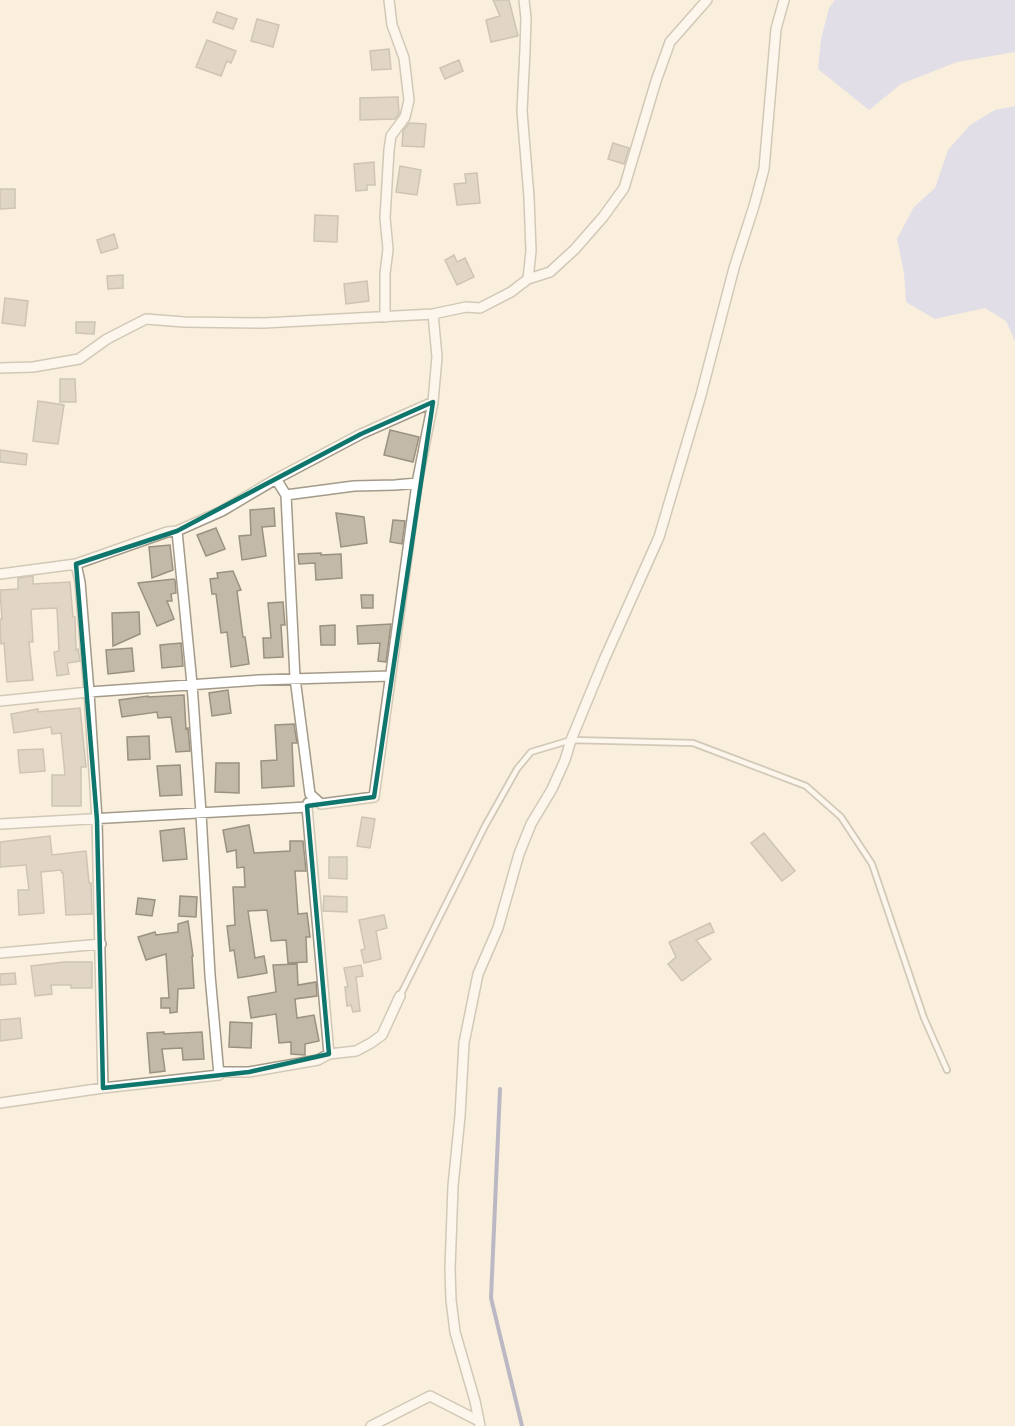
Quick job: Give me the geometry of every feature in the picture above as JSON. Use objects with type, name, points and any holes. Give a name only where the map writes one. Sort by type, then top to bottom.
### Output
[{"type":"street","points":[[385,317],[385,274],[388,249],[385,218],[389,150],[391,136],[405,117],[409,100],[404,58],[392,25],[389,0]]},
{"type":"street","points":[[524,0],[526,18],[522,111],[531,251],[528,279]]},
{"type":"street","points":[[0,368],[33,367],[80,359],[107,339],[146,319],[264,323],[433,314],[466,307],[480,308],[511,292],[528,279],[550,272],[603,217],[624,188],[670,42],[707,0]]},
{"type":"street","points":[[479,1424],[475,1401],[455,1332],[450,1269],[453,1186],[464,1043],[478,974],[498,927],[519,854],[531,824],[552,789],[565,760],[604,660],[658,537],[764,169],[776,29],[784,0]]},
{"type":"street","points":[[310,794],[321,804],[374,797],[417,483],[433,402],[437,357],[433,314]]},
{"type":"street","points":[[0,574],[75,564],[167,532],[177,531],[222,511],[276,479],[361,434],[433,402]]},
{"type":"street","points":[[276,479],[286,495],[295,678],[310,794],[307,807],[329,1054]]},
{"type":"street","points":[[286,495],[354,486],[417,483]]},
{"type":"street","points":[[177,531],[192,684],[210,975],[219,1075]]},
{"type":"street","points":[[75,564],[80,582],[97,820],[103,1088]]},
{"type":"street","points":[[0,701],[192,684],[295,678],[390,676]]},
{"type":"street","points":[[0,824],[307,807]]},
{"type":"street","points":[[0,953],[101,944]]},
{"type":"street","points":[[0,1103],[103,1088],[219,1075],[222,1072],[249,1072],[318,1060],[329,1054],[356,1051],[382,1035],[400,996]]},
{"type":"street","points":[[371,1426],[430,1396],[479,1424]]},
{"type":"lane","points":[[400,996],[485,826],[517,769],[531,752],[571,740],[693,743],[806,786],[841,817],[872,864],[924,1018],[947,1070]]},
{"type":"highlighted area","points":[[433,402],[374,797],[307,806],[329,1054],[249,1072],[103,1088],[97,820],[76,564],[177,531],[361,434]]},
{"type":"shaded area","points":[[835,0],[1015,0],[1015,52],[957,62],[901,84],[869,110],[818,69],[821,39],[829,8]]},
{"type":"shaded area","points":[[1015,106],[1015,341],[1006,321],[985,308],[935,319],[906,302],[904,273],[897,239],[914,207],[935,188],[948,150],[970,125],[995,110]]},
{"type":"building","points":[[493,0],[509,0],[518,36],[491,42],[486,20],[500,16]]},
{"type":"building","points":[[217,12],[237,19],[233,29],[213,22]]},
{"type":"building","points":[[257,19],[279,25],[273,47],[251,41]]},
{"type":"building","points":[[207,40],[236,51],[231,63],[227,61],[221,76],[196,67]]},
{"type":"building","points":[[389,49],[391,69],[372,70],[370,51]]},
{"type":"building","points":[[459,60],[463,71],[445,79],[440,68]]},
{"type":"building","points":[[398,97],[399,114],[395,119],[360,120],[360,98]]},
{"type":"building","points":[[409,123],[426,124],[424,147],[402,146],[403,131]]},
{"type":"building","points":[[613,143],[629,148],[624,164],[608,159]]},
{"type":"building","points":[[374,162],[375,185],[367,185],[367,190],[356,191],[354,164]]},
{"type":"building","points":[[400,166],[421,170],[417,195],[396,192]]},
{"type":"building","points":[[477,173],[480,203],[457,205],[454,184],[466,183],[465,174]]},
{"type":"building","points":[[0,189],[15,189],[15,208],[0,209]]},
{"type":"building","points":[[315,215],[338,216],[337,242],[314,241]]},
{"type":"building","points":[[114,234],[118,248],[101,253],[97,240]]},
{"type":"building","points":[[454,255],[457,262],[465,258],[474,277],[457,285],[445,260]]},
{"type":"building","points":[[123,275],[123,288],[108,289],[107,276]]},
{"type":"building","points":[[367,281],[369,301],[346,304],[344,284]]},
{"type":"building","points":[[5,298],[28,301],[25,326],[2,323]]},
{"type":"building","points":[[76,322],[95,322],[94,334],[76,333]]},
{"type":"building","points":[[60,379],[75,379],[76,402],[60,402]]},
{"type":"building","points":[[38,401],[64,405],[58,444],[33,441]]},
{"type":"building","points":[[390,430],[419,437],[413,462],[384,455]]},
{"type":"building","points":[[0,450],[27,454],[26,465],[0,462]]},
{"type":"building","points":[[274,508],[275,526],[262,527],[266,556],[242,560],[239,536],[251,535],[250,510]]},
{"type":"building","points":[[336,513],[364,517],[367,543],[341,547]]},
{"type":"building","points":[[393,520],[405,521],[402,544],[390,542]]},
{"type":"building","points":[[216,528],[225,549],[206,556],[197,535]]},
{"type":"building","points":[[170,545],[173,570],[152,578],[149,547]]},
{"type":"building","points":[[321,553],[321,555],[341,554],[342,578],[316,580],[315,563],[299,564],[298,554]]},
{"type":"building","points":[[233,571],[241,590],[237,591],[249,664],[231,667],[227,632],[221,633],[216,594],[212,594],[210,579],[218,578],[217,573]]},
{"type":"building","points":[[33,576],[33,584],[70,582],[73,617],[75,617],[76,650],[78,649],[80,661],[67,663],[69,674],[57,676],[54,652],[59,651],[57,608],[33,609],[31,610],[33,642],[29,642],[33,680],[7,682],[4,643],[1,644],[0,590],[18,589],[18,578]]},
{"type":"building","points":[[174,579],[176,593],[171,594],[172,601],[167,601],[174,619],[157,626],[138,583]]},
{"type":"building","points":[[361,595],[373,595],[373,608],[362,608]]},
{"type":"building","points":[[283,602],[285,625],[281,625],[283,657],[264,658],[263,638],[271,638],[268,603]]},
{"type":"building","points":[[139,612],[140,634],[113,646],[112,613]]},
{"type":"building","points":[[391,624],[386,662],[378,661],[380,643],[358,644],[357,626]]},
{"type":"building","points":[[335,625],[335,645],[321,645],[320,626]]},
{"type":"building","points":[[181,643],[183,666],[162,668],[160,645]]},
{"type":"building","points":[[132,648],[134,671],[108,674],[106,650]]},
{"type":"building","points":[[228,690],[231,713],[212,716],[209,693]]},
{"type":"building","points":[[184,695],[190,751],[176,752],[171,717],[158,718],[157,712],[122,717],[119,700]]},
{"type":"building","points":[[80,708],[86,767],[81,767],[81,806],[52,806],[52,775],[65,775],[61,733],[52,734],[51,727],[14,733],[11,714],[38,709],[38,712]]},
{"type":"building","points":[[294,724],[297,743],[292,743],[294,786],[262,788],[261,761],[277,760],[275,725]]},
{"type":"building","points":[[149,736],[150,759],[128,760],[127,737]]},
{"type":"building","points":[[43,749],[45,771],[20,773],[18,750]]},
{"type":"building","points":[[216,763],[239,763],[239,793],[215,792]]},
{"type":"building","points":[[180,765],[182,795],[160,796],[157,766]]},
{"type":"building","points":[[362,817],[375,819],[370,848],[357,846]]},
{"type":"building","points":[[249,825],[254,853],[290,851],[290,841],[303,841],[306,871],[295,871],[298,914],[307,913],[310,937],[306,937],[307,962],[288,963],[286,940],[271,941],[267,910],[248,911],[255,958],[264,956],[267,973],[238,978],[234,950],[230,951],[227,926],[235,925],[233,887],[245,887],[244,867],[237,868],[236,850],[227,852],[223,830]]},
{"type":"building","points":[[184,828],[187,859],[163,861],[160,831]]},
{"type":"building","points":[[764,833],[795,871],[782,881],[751,843]]},
{"type":"building","points":[[50,836],[52,855],[86,851],[89,883],[91,883],[92,914],[66,915],[61,870],[41,872],[44,913],[19,915],[18,890],[29,890],[26,865],[0,867],[0,842]]},
{"type":"building","points":[[329,857],[347,857],[347,879],[329,878]]},
{"type":"building","points":[[180,896],[197,897],[196,917],[179,916]]},
{"type":"building","points":[[324,896],[347,897],[347,912],[323,911]]},
{"type":"building","points":[[138,898],[155,900],[152,916],[136,914]]},
{"type":"building","points":[[384,915],[387,928],[376,931],[381,959],[364,963],[361,950],[365,949],[359,920]]},
{"type":"building","points":[[188,921],[193,956],[194,988],[178,989],[177,1012],[170,1013],[170,1008],[161,1008],[161,998],[169,998],[166,954],[146,960],[138,937],[155,932],[156,935],[178,932],[178,924]]},
{"type":"building","points":[[710,923],[714,932],[696,940],[711,959],[682,981],[668,964],[676,957],[669,942]]},
{"type":"building","points":[[64,962],[92,962],[92,988],[51,985],[52,994],[35,996],[31,966]]},
{"type":"building","points":[[297,964],[298,985],[316,982],[317,996],[295,999],[297,1018],[314,1015],[319,1041],[305,1044],[305,1055],[291,1054],[291,1042],[279,1043],[276,1014],[251,1018],[248,997],[276,992],[273,965]]},
{"type":"building","points":[[361,965],[363,976],[356,977],[360,1011],[353,1012],[351,1005],[347,1006],[345,987],[348,987],[344,968]]},
{"type":"building","points":[[15,973],[16,984],[0,985],[0,974]]},
{"type":"building","points":[[20,1018],[22,1038],[0,1041],[0,1020]]},
{"type":"building","points":[[230,1022],[252,1023],[251,1048],[229,1047]]},
{"type":"building","points":[[164,1032],[164,1034],[202,1032],[204,1059],[183,1060],[182,1048],[162,1049],[165,1071],[150,1073],[147,1033]]},
{"type":"waterway","points":[[500,1089],[491,1298],[522,1426]]}]
